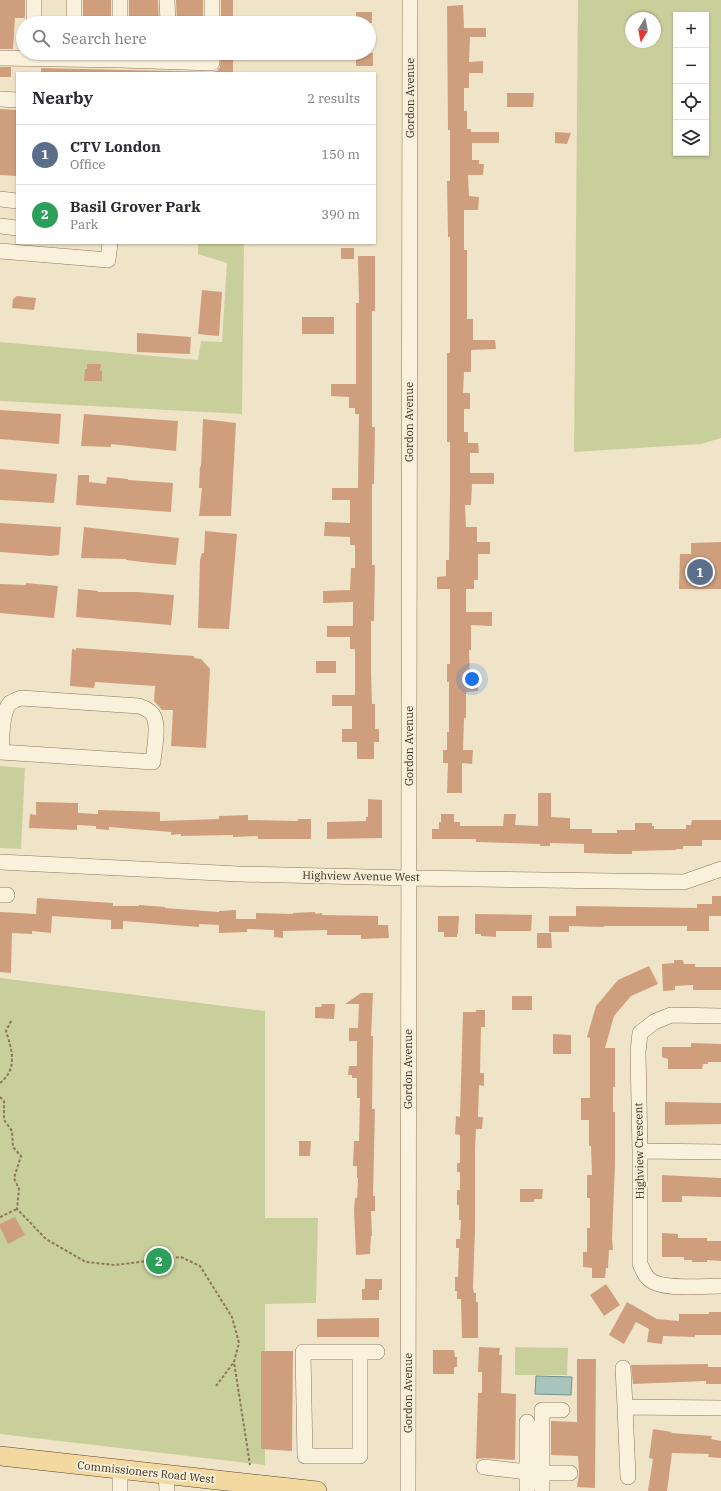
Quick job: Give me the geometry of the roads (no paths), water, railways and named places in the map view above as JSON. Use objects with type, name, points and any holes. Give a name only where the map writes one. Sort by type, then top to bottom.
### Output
[{"type":"main road","name":"Commissioners Road West","points":[[0,1456],[120,1469],[167,1482],[316,1491]]},
{"type":"street","points":[[34,0],[34,16]]},
{"type":"street","points":[[74,0],[74,16]]},
{"type":"street","points":[[120,0],[120,16]]},
{"type":"street","points":[[167,0],[168,16]]},
{"type":"street","points":[[212,0],[212,16]]},
{"type":"street","name":"Gordon Avenue","points":[[408,1491],[410,0]]},
{"type":"street","points":[[0,58],[16,57]]},
{"type":"street","points":[[190,60],[212,63],[212,60]]},
{"type":"street","points":[[0,99],[16,100]]},
{"type":"street","points":[[0,199],[16,200]]},
{"type":"street","points":[[0,226],[16,228]]},
{"type":"street","points":[[0,251],[108,260],[110,244]]},
{"type":"street","points":[[21,698],[139,706],[148,709],[154,717],[156,731],[153,762],[1,752],[6,709],[11,702],[21,698]]},
{"type":"street","name":"Highview Avenue West","points":[[0,862],[239,874],[684,882],[721,870]]},
{"type":"street","name":"Highview Crescent","points":[[721,1016],[671,1015],[654,1022],[640,1033],[638,1052],[640,1264],[648,1278],[660,1285],[680,1287],[721,1286]]},
{"type":"street","points":[[640,1151],[721,1152]]},
{"type":"street","points":[[360,1352],[360,1456],[305,1456],[303,1352],[360,1352],[376,1352]]},
{"type":"street","points":[[623,1368],[628,1477]]},
{"type":"street","points":[[625,1407],[721,1408]]},
{"type":"street","points":[[542,1490],[542,1410],[562,1410]]},
{"type":"street","points":[[527,1422],[527,1488]]},
{"type":"street","points":[[484,1467],[527,1472]]},
{"type":"street","points":[[120,1469],[120,1491]]},
{"type":"street","points":[[542,1473],[570,1473]]},
{"type":"water","points":[[536,1376],[572,1377],[571,1395],[535,1394]]},
{"type":"place","name":"CTV London","points":[[700,572]]},
{"type":"place","name":"Basil Grover Park","points":[[159,1261]]}]
